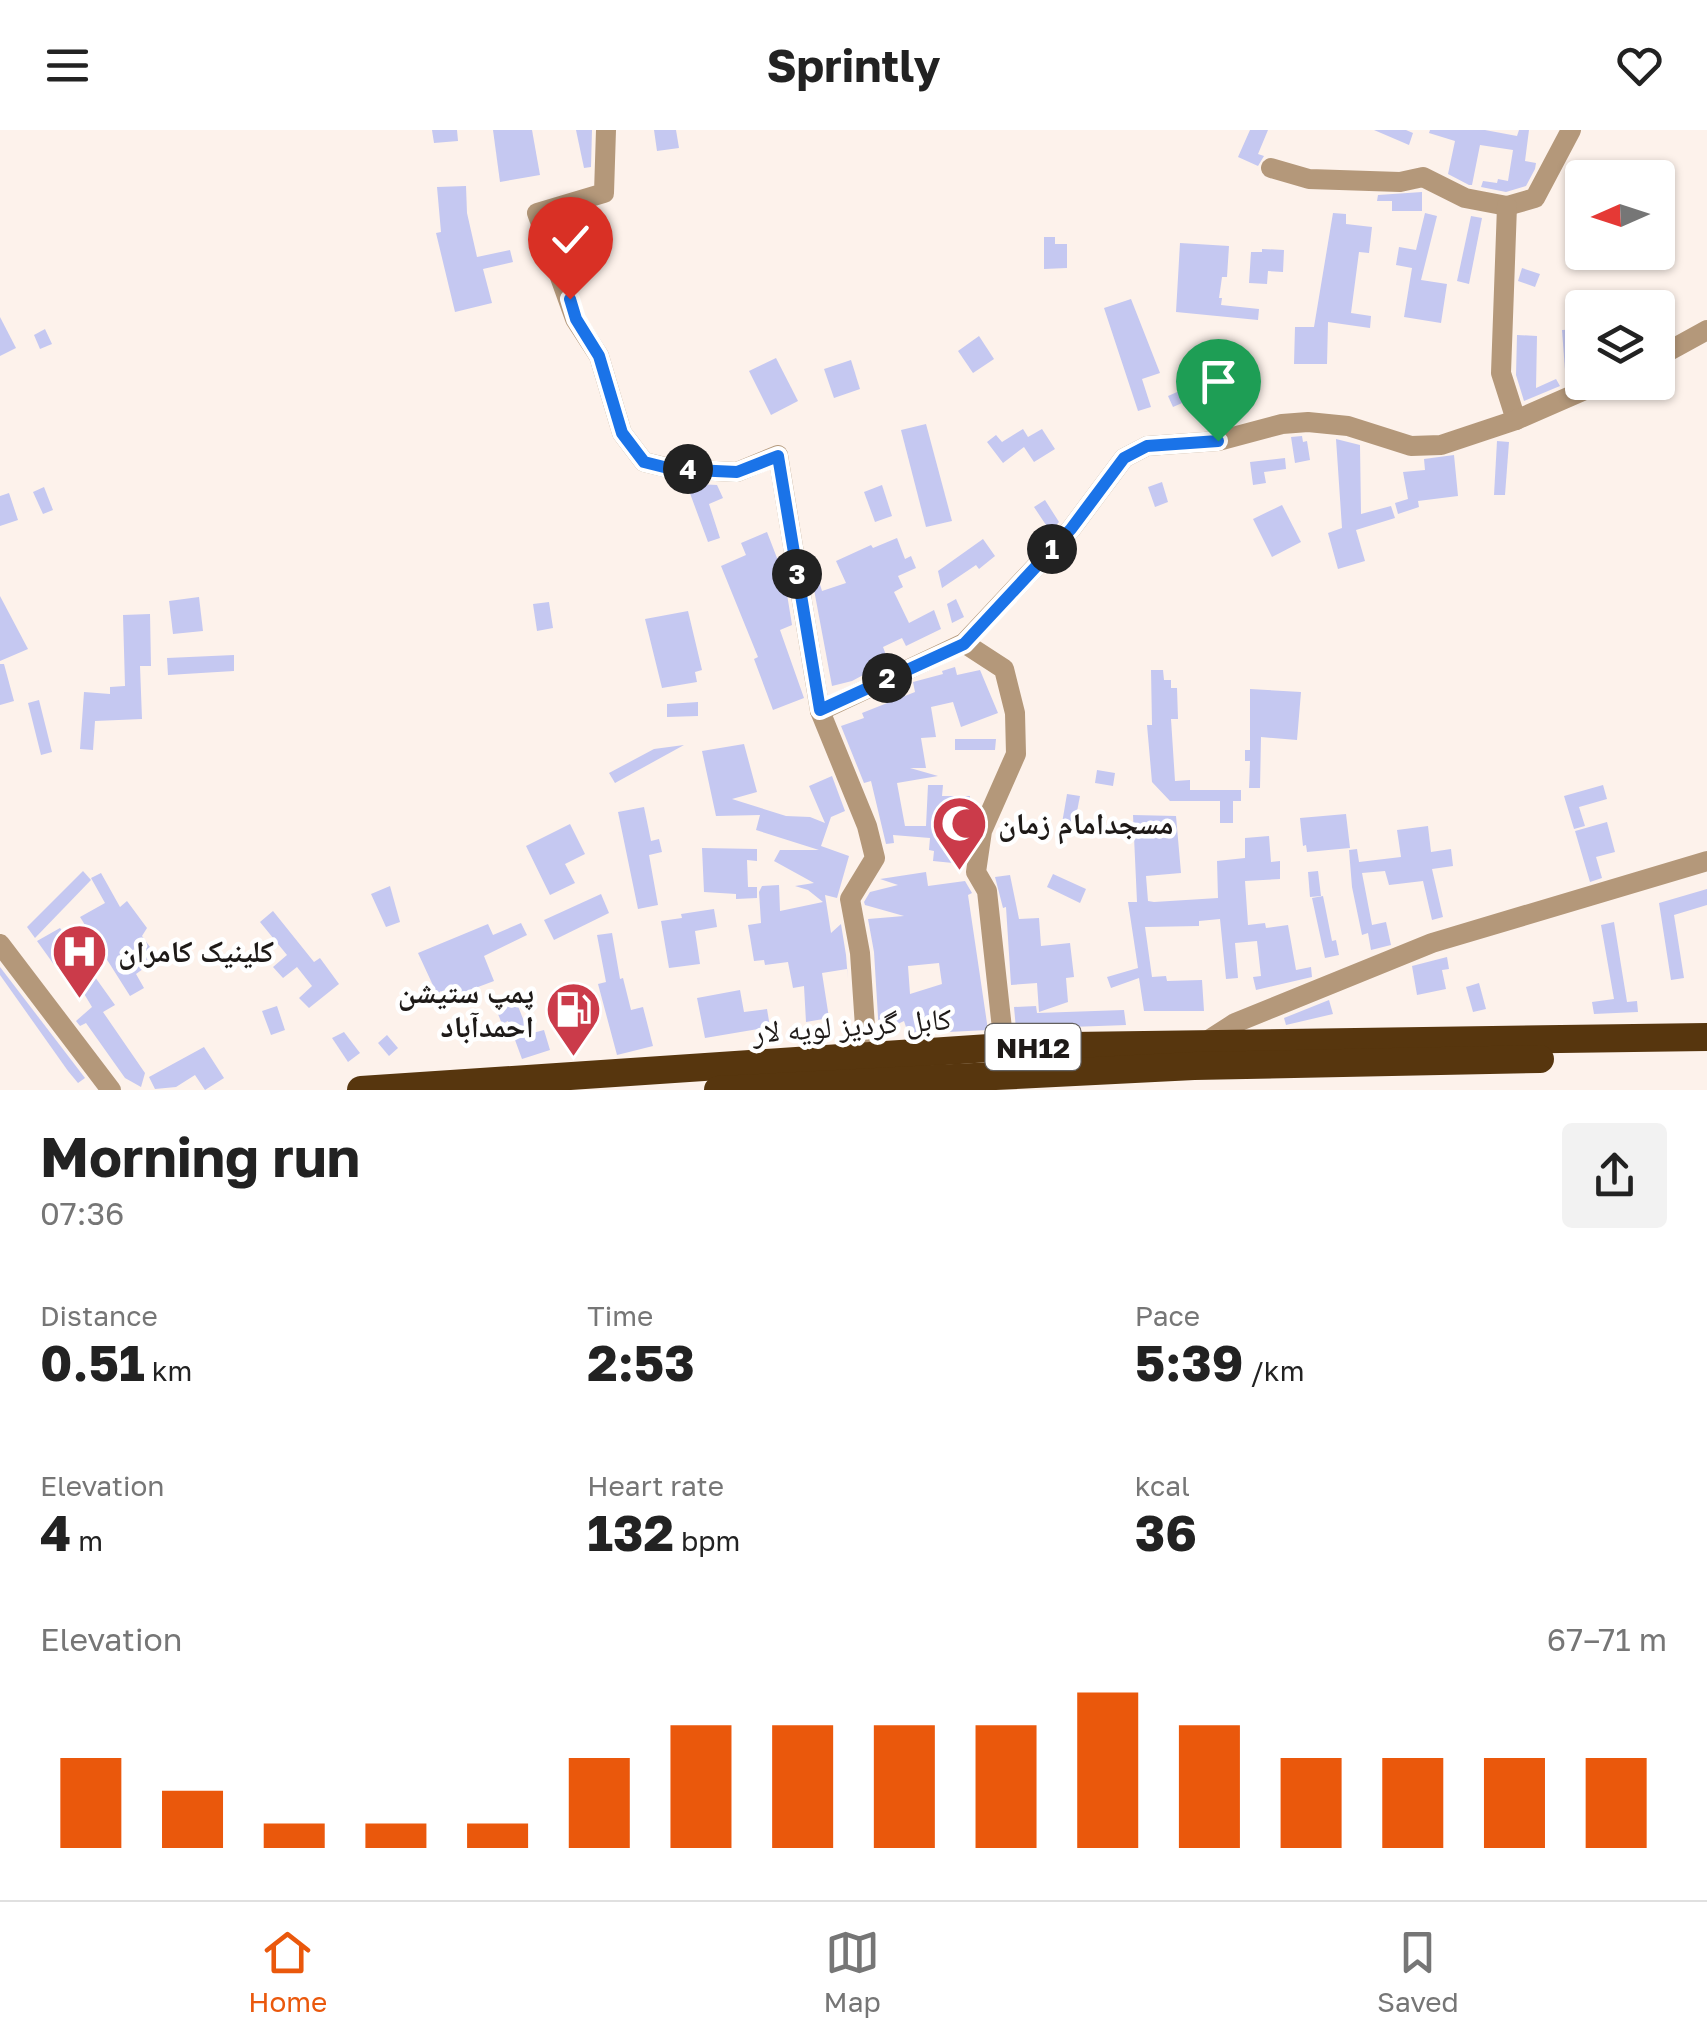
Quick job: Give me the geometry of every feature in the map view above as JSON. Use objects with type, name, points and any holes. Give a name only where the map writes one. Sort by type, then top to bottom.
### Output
[{"type":"highway","name":"کابل گردیز لویه لار","points":[[361,1090],[1004,1047],[1707,1036]]},
{"type":"highway","name":"کابل گردیز لویه لار","points":[[718,1090],[1194,1066],[1707,1056]]},
{"type":"street","points":[[606,130],[604,192],[536,214],[576,319],[599,356],[622,433],[644,462],[672,469],[737,472],[778,456],[820,710],[867,826],[875,858],[850,899],[860,953],[866,1056]]},
{"type":"street","points":[[1271,168],[1309,179],[1400,182],[1423,177],[1465,198],[1507,206],[1535,198],[1571,130]]},
{"type":"street","points":[[1507,206],[1501,373],[1516,420]]},
{"type":"street","points":[[1675,348],[1707,330]]},
{"type":"street","points":[[820,710],[964,644],[1071,529],[1124,458],[1147,446],[1218,441],[1282,424],[1308,422],[1348,426],[1412,446],[1441,445],[1565,399]]},
{"type":"street","points":[[964,644],[1004,669],[1014,712],[1016,754],[982,831],[976,872],[987,891],[1004,1047]]},
{"type":"street","points":[[1198,1046],[1235,1023],[1432,943],[1707,861]]},
{"type":"street","points":[[0,944],[111,1090]]},
{"type":"building","points":[[432,130],[457,130],[458,141],[434,143]]},
{"type":"building","points":[[493,130],[532,130],[540,175],[500,182]]},
{"type":"building","points":[[576,130],[592,130],[591,167],[584,168]]},
{"type":"building","points":[[654,130],[676,130],[679,148],[657,151]]},
{"type":"building","points":[[1250,130],[1268,130],[1258,154],[1264,156],[1258,166],[1238,157]]},
{"type":"building","points":[[1374,130],[1406,130],[1413,133],[1409,145]]},
{"type":"building","points":[[1485,130],[1517,136],[1519,130],[1529,130],[1525,161],[1536,163],[1535,169],[1526,186],[1506,192],[1481,187],[1483,181],[1508,181],[1513,150],[1480,145],[1469,185],[1448,174],[1455,141],[1429,133]]},
{"type":"building","points":[[466,186],[467,213],[477,257],[510,250],[513,262],[483,269],[492,303],[455,312],[436,233],[441,232],[437,187]]},
{"type":"building","points":[[1422,192],[1422,211],[1392,211],[1392,201],[1377,201],[1378,195]]},
{"type":"building","points":[[1333,213],[1346,214],[1346,224],[1372,227],[1369,253],[1359,252],[1351,313],[1371,316],[1370,328],[1328,322],[1327,364],[1294,364],[1295,327],[1314,327]]},
{"type":"building","points":[[1425,213],[1437,216],[1421,280],[1447,284],[1441,323],[1404,317],[1412,268],[1396,265],[1399,247],[1416,250]]},
{"type":"building","points":[[1471,216],[1482,218],[1469,284],[1457,281]]},
{"type":"building","points":[[570,217],[576,237],[562,242],[555,222]]},
{"type":"building","points":[[1044,237],[1055,237],[1055,244],[1067,244],[1067,268],[1044,269]]},
{"type":"building","points":[[1180,243],[1229,246],[1221,305],[1259,309],[1258,320],[1176,312]]},
{"type":"building","points":[[1284,250],[1283,272],[1268,271],[1267,284],[1249,283],[1251,252]]},
{"type":"building","points":[[1522,268],[1540,274],[1535,287],[1518,281]]},
{"type":"building","points":[[1131,299],[1160,373],[1142,379],[1151,407],[1138,411],[1104,308]]},
{"type":"building","points":[[0,317],[16,348],[0,356]]},
{"type":"building","points":[[45,329],[52,344],[40,349],[34,335]]},
{"type":"building","points":[[1517,335],[1537,336],[1536,388],[1556,379],[1560,386],[1524,401],[1516,375]]},
{"type":"building","points":[[979,336],[994,359],[973,373],[958,351]]},
{"type":"building","points":[[776,358],[798,401],[771,415],[749,371]]},
{"type":"building","points":[[851,360],[860,389],[834,398],[824,369]]},
{"type":"building","points":[[1200,382],[1205,393],[1173,407],[1168,396]]},
{"type":"building","points":[[926,424],[952,521],[926,527],[901,430]]},
{"type":"building","points":[[1023,429],[1028,437],[1042,429],[1055,449],[1034,462],[1024,447],[1003,463],[987,442],[996,435],[1002,442]]},
{"type":"building","points":[[1302,436],[1303,442],[1307,441],[1310,460],[1295,463],[1291,437]]},
{"type":"building","points":[[1336,439],[1360,445],[1361,514],[1391,506],[1395,518],[1356,530],[1365,561],[1338,569],[1328,533],[1342,528]]},
{"type":"building","points":[[1497,441],[1509,442],[1505,495],[1494,495]]},
{"type":"building","points":[[1454,455],[1458,496],[1418,501],[1419,507],[1398,514],[1395,503],[1408,499],[1403,472],[1425,470],[1424,459]]},
{"type":"building","points":[[1285,458],[1286,469],[1264,472],[1266,483],[1253,485],[1250,462]]},
{"type":"building","points":[[1162,482],[1168,502],[1155,507],[1148,487]]},
{"type":"building","points":[[697,484],[717,485],[723,498],[709,504],[720,538],[708,542],[688,488]]},
{"type":"building","points":[[882,485],[892,516],[875,522],[864,492]]},
{"type":"building","points":[[44,487],[53,510],[43,514],[33,492]]},
{"type":"building","points":[[9,493],[18,520],[0,526],[0,496]]},
{"type":"building","points":[[1045,500],[1059,522],[1045,537],[1050,531],[1034,507]]},
{"type":"building","points":[[1282,505],[1301,542],[1272,557],[1253,519]]},
{"type":"building","points":[[767,532],[777,558],[781,557],[792,625],[780,630],[804,698],[773,710],[754,659],[758,657],[721,566],[746,555],[741,543]]},
{"type":"building","points":[[897,538],[905,559],[911,556],[916,568],[898,576],[903,587],[894,592],[909,623],[934,610],[941,629],[906,646],[902,638],[883,647],[888,660],[852,681],[832,686],[812,579],[818,578],[822,591],[846,583],[836,561]]},
{"type":"building","points":[[983,539],[995,556],[942,588],[938,571]]},
{"type":"building","points":[[0,596],[28,649],[0,661]]},
{"type":"building","points":[[199,597],[203,631],[173,634],[169,601]]},
{"type":"building","points":[[956,599],[964,617],[952,623],[947,604]]},
{"type":"building","points":[[549,602],[553,628],[537,631],[533,604]]},
{"type":"building","points":[[688,611],[702,670],[695,672],[697,682],[662,688],[645,619]]},
{"type":"building","points":[[150,614],[151,666],[140,666],[142,719],[95,721],[93,750],[80,749],[84,692],[110,694],[110,687],[125,686],[123,615]]},
{"type":"building","points":[[234,655],[234,671],[168,675],[167,658]]},
{"type":"building","points":[[0,664],[4,664],[14,701],[0,705]]},
{"type":"building","points":[[955,667],[957,675],[980,670],[998,713],[961,727],[953,702],[931,707],[936,737],[921,738],[926,768],[910,768],[938,776],[897,783],[905,826],[926,826],[928,785],[943,785],[942,796],[970,796],[963,864],[933,861],[930,838],[893,835],[894,843],[886,844],[871,781],[864,783],[841,726],[864,718],[862,713],[915,692],[913,682]]},
{"type":"building","points":[[1151,670],[1163,670],[1164,680],[1171,680],[1171,688],[1177,688],[1178,719],[1171,719],[1175,781],[1190,780],[1190,790],[1241,790],[1241,801],[1233,801],[1233,823],[1220,823],[1220,801],[1170,801],[1152,782],[1147,725],[1152,725]]},
{"type":"building","points":[[1250,689],[1301,692],[1297,740],[1261,737],[1260,788],[1249,788],[1250,761],[1245,761],[1245,750],[1250,750]]},
{"type":"building","points":[[39,700],[52,752],[41,755],[28,703]]},
{"type":"building","points":[[698,702],[698,716],[667,717],[667,704]]},
{"type":"building","points":[[955,739],[996,739],[995,750],[955,750]]},
{"type":"building","points":[[744,744],[757,792],[732,799],[825,823],[809,786],[832,776],[845,811],[831,817],[821,846],[849,856],[837,898],[825,895],[831,933],[841,924],[846,955],[848,979],[847,969],[822,973],[829,1018],[806,1022],[804,986],[793,988],[788,962],[765,965],[764,960],[754,961],[748,925],[761,923],[762,886],[779,885],[780,911],[823,902],[795,886],[814,883],[774,861],[780,850],[819,850],[756,830],[760,815],[716,816],[702,751]]},
{"type":"building","points":[[684,745],[615,783],[609,773],[654,749]]},
{"type":"building","points":[[1097,770],[1115,773],[1113,786],[1095,783]]},
{"type":"building","points":[[1603,785],[1607,799],[1579,807],[1585,826],[1574,829],[1564,796]]},
{"type":"building","points":[[1067,794],[1080,796],[1072,837],[1060,835]]},
{"type":"building","points":[[644,807],[651,841],[659,839],[662,852],[649,855],[658,905],[638,909],[618,812]]},
{"type":"building","points":[[1346,814],[1350,848],[1307,852],[1300,818]]},
{"type":"building","points":[[1133,815],[1176,816],[1181,873],[1146,876],[1148,901],[1154,902],[1218,898],[1217,861],[1245,858],[1245,838],[1269,836],[1271,862],[1280,861],[1280,879],[1245,881],[1248,925],[1288,925],[1296,970],[1311,967],[1312,977],[1256,990],[1253,977],[1261,976],[1257,941],[1235,943],[1238,978],[1226,979],[1220,919],[1199,921],[1199,926],[1145,927],[1152,977],[1166,976],[1167,981],[1202,980],[1204,1011],[1144,1011],[1139,978],[1111,988],[1107,977],[1138,968],[1128,902],[1137,902]]},
{"type":"building","points":[[1607,822],[1615,852],[1596,857],[1602,878],[1590,882],[1575,831]]},
{"type":"building","points":[[570,824],[585,854],[565,864],[575,883],[550,895],[526,846]]},
{"type":"building","points":[[1428,826],[1431,852],[1451,849],[1453,866],[1432,869],[1443,917],[1432,920],[1423,881],[1389,885],[1385,871],[1362,873],[1372,925],[1386,922],[1391,945],[1371,950],[1368,933],[1362,935],[1349,850],[1357,849],[1359,862],[1401,857],[1397,830]]},
{"type":"building","points":[[702,848],[757,849],[757,861],[747,860],[748,887],[757,887],[757,898],[736,899],[736,894],[704,892]]},
{"type":"building","points":[[83,871],[91,880],[35,938],[27,927]]},
{"type":"building","points":[[1318,871],[1321,896],[1310,897],[1308,872]]},
{"type":"building","points":[[926,872],[928,886],[965,881],[972,893],[968,895],[988,1030],[948,1030],[909,1036],[904,1021],[879,1033],[868,919],[904,916],[865,905],[870,892],[898,885],[880,879]],"holes":[[[939,963],[942,984],[910,994],[908,966]]]},
{"type":"building","points":[[101,873],[120,907],[127,901],[147,928],[142,936],[158,958],[136,974],[144,988],[130,996],[80,917],[105,903],[91,878]]},
{"type":"building","points":[[1053,874],[1086,889],[1080,903],[1047,887]]},
{"type":"building","points":[[1010,875],[1019,919],[1039,918],[1041,946],[1070,943],[1074,977],[1066,978],[1068,1002],[1039,1012],[1037,983],[1011,985],[1006,907],[1003,908],[995,877]]},
{"type":"building","points":[[390,886],[400,922],[386,927],[371,894]]},
{"type":"building","points":[[1707,889],[1707,905],[1674,915],[1684,978],[1671,980],[1659,903]]},
{"type":"building","points":[[601,894],[609,913],[554,940],[544,920]]},
{"type":"building","points":[[1323,896],[1332,941],[1336,940],[1339,955],[1325,958],[1312,898]]},
{"type":"building","points":[[714,909],[717,927],[695,931],[700,964],[669,968],[661,921]]},
{"type":"building","points":[[273,911],[314,962],[320,958],[339,984],[309,1008],[299,998],[312,986],[297,967],[283,978],[273,967],[287,955],[260,922]]},
{"type":"building","points":[[1614,922],[1627,1002],[1637,1001],[1638,1012],[1594,1014],[1592,1002],[1614,999],[1601,925]]},
{"type":"building","points":[[521,923],[527,935],[484,956],[494,981],[446,999],[441,991],[437,994],[418,953],[488,924],[493,935]]},
{"type":"building","points":[[60,928],[115,1005],[103,1012],[145,1073],[141,1087],[125,1078],[86,1023],[80,1026],[76,1021],[92,1007],[68,967],[60,973],[37,941]]},
{"type":"building","points":[[612,933],[620,979],[623,978],[631,1010],[643,1007],[653,1046],[617,1055],[598,984],[606,982],[597,935]]},
{"type":"building","points":[[1447,957],[1449,969],[1442,970],[1446,989],[1417,995],[1412,966]]},
{"type":"building","points":[[0,967],[85,1078],[78,1083],[68,1071],[0,975]]},
{"type":"building","points":[[1479,983],[1486,1009],[1473,1012],[1466,987]]},
{"type":"building","points":[[740,990],[744,1012],[767,1009],[770,1027],[705,1038],[697,998]]},
{"type":"building","points":[[1329,1000],[1333,1014],[1286,1025],[1284,1018]]},
{"type":"building","points":[[516,1001],[529,1034],[544,1030],[550,1050],[522,1059],[508,1021],[502,1024],[496,1009]]},
{"type":"building","points":[[277,1006],[285,1030],[271,1035],[262,1011]]},
{"type":"building","points":[[1036,1006],[1037,1013],[1124,1010],[1126,1025],[1016,1029],[1014,1007]]},
{"type":"building","points":[[344,1032],[360,1053],[348,1062],[332,1038]]},
{"type":"building","points":[[387,1035],[398,1048],[389,1056],[378,1043]]},
{"type":"building","points":[[204,1047],[224,1078],[205,1090],[195,1075],[176,1087],[155,1089],[149,1077]]},
{"type":"place","name":"مسجدامام زمان","points":[[959,872]]},
{"type":"place","name":"کلینیک کامران","points":[[79,1000]]},
{"type":"place","name":"پمپ ستیشن احمدآباد","points":[[573,1058]]},
{"type":"route","points":[[570,299],[576,319],[599,356],[622,433],[644,462],[672,469],[737,472],[778,456],[820,710],[964,644],[1071,529],[1124,458],[1147,446],[1218,441]]}]
